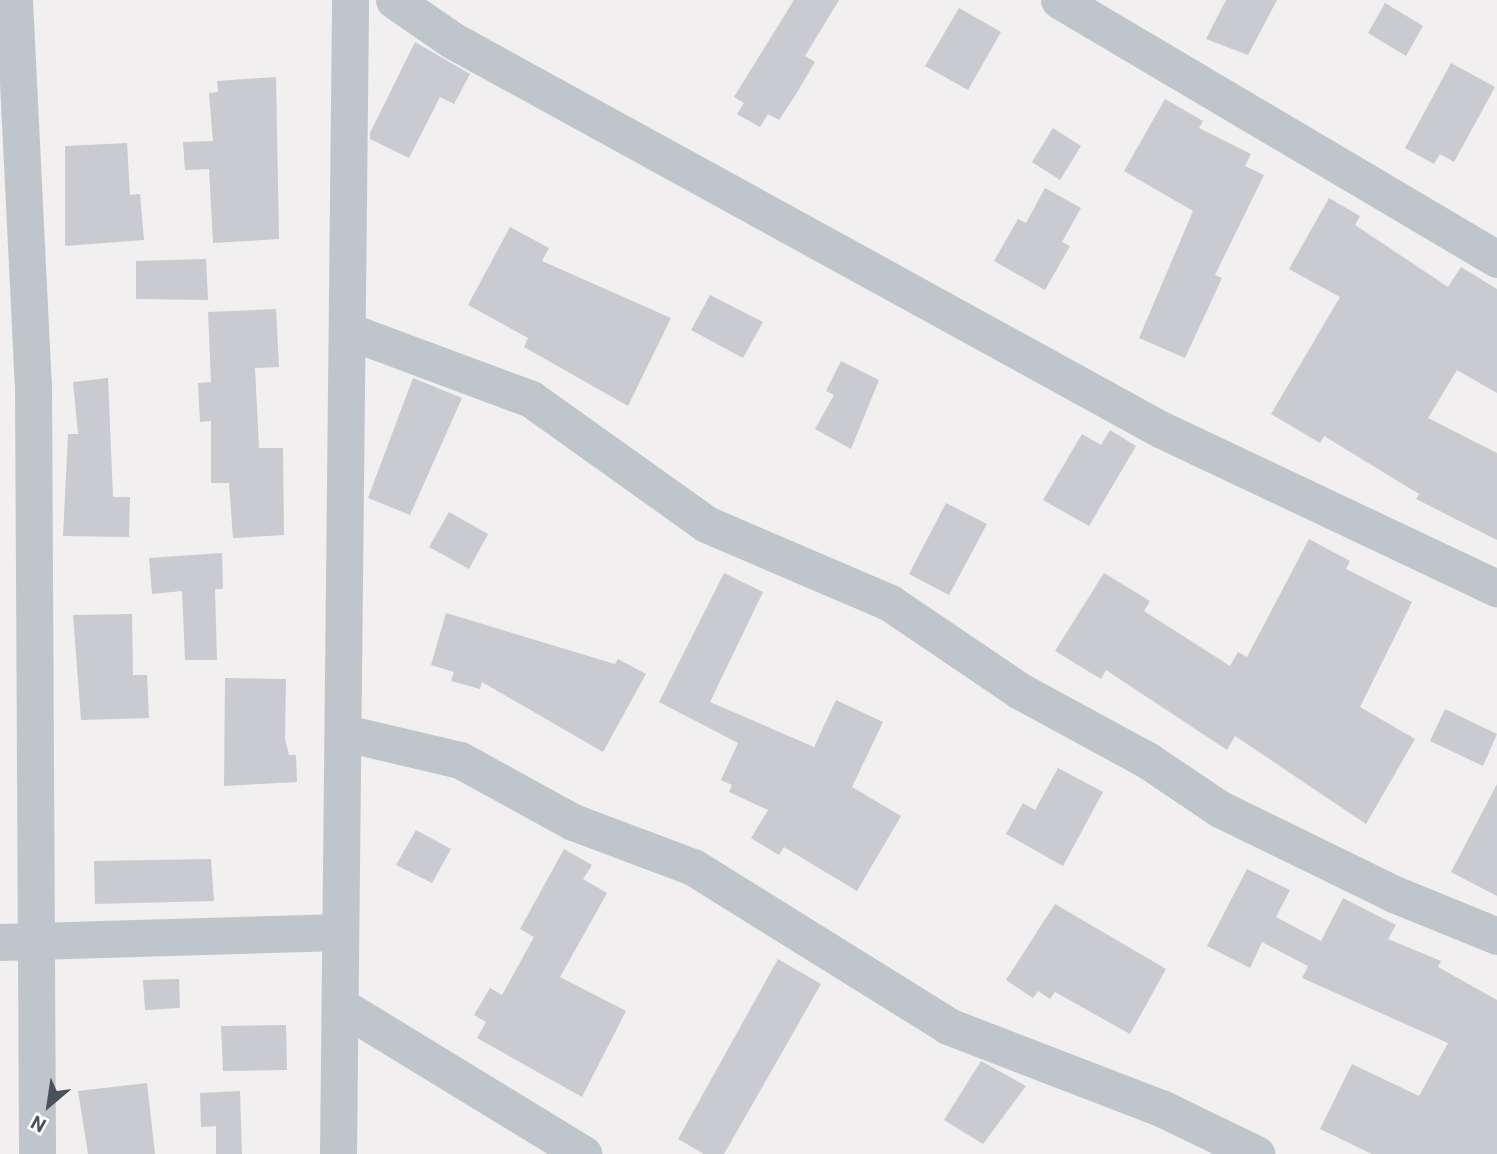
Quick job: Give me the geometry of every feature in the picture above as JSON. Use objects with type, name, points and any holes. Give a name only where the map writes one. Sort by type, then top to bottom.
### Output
[{"type":"street","points":[[14,0],[33,383],[37,1154]]},
{"type":"street","points":[[338,1154],[351,332],[350,0]]},
{"type":"street","points":[[394,0],[452,40],[1160,429],[1497,588]]},
{"type":"street","points":[[1059,0],[1497,258]]},
{"type":"street","points":[[351,332],[531,399],[706,524],[890,603],[1020,691],[1147,760],[1220,809],[1394,894],[1497,936]]},
{"type":"street","points":[[345,733],[460,760],[573,822],[693,867],[948,1026],[1161,1108],[1256,1154]]},
{"type":"street","points":[[0,942],[340,932]]},
{"type":"street","points":[[341,1006],[583,1154]]},
{"type":"building","points":[[794,0],[839,0],[805,56],[815,62],[798,91],[779,120],[768,114],[760,127],[737,114],[744,103],[734,97]]},
{"type":"building","points":[[1226,0],[1277,0],[1248,55],[1206,39]]},
{"type":"building","points":[[1385,3],[1423,26],[1406,56],[1368,33]]},
{"type":"building","points":[[959,8],[1001,32],[968,90],[925,66]]},
{"type":"building","points":[[415,42],[470,74],[454,104],[440,97],[409,158],[370,139],[370,133]]},
{"type":"building","points":[[1451,63],[1495,87],[1454,162],[1440,154],[1434,164],[1405,148]]},
{"type":"building","points":[[276,77],[279,239],[213,243],[209,169],[185,170],[183,142],[213,141],[209,93],[218,92],[217,81]]},
{"type":"building","points":[[1165,99],[1203,121],[1199,128],[1251,154],[1245,166],[1264,175],[1215,275],[1222,278],[1185,358],[1139,338],[1193,211],[1124,171]]},
{"type":"building","points":[[1053,128],[1081,146],[1060,180],[1032,162]]},
{"type":"building","points":[[127,143],[130,195],[140,194],[144,240],[65,246],[65,146]]},
{"type":"building","points":[[1045,188],[1081,208],[1062,242],[1070,246],[1045,290],[994,261],[1018,219],[1026,223]]},
{"type":"building","points":[[1329,198],[1360,216],[1355,225],[1448,287],[1461,267],[1497,289],[1497,393],[1457,370],[1428,418],[1497,453],[1497,540],[1416,499],[1419,494],[1324,436],[1320,443],[1271,414],[1340,297],[1289,269]]},
{"type":"building","points":[[510,227],[549,248],[542,261],[671,318],[628,406],[524,347],[528,338],[468,305]]},
{"type":"building","points":[[206,259],[208,300],[136,299],[136,261]]},
{"type":"building","points":[[710,295],[763,322],[743,358],[691,330]]},
{"type":"building","points":[[276,309],[279,367],[255,368],[259,448],[283,448],[284,535],[233,538],[229,483],[211,483],[211,421],[200,422],[198,383],[211,382],[208,312]]},
{"type":"building","points":[[841,361],[879,380],[851,449],[815,429],[834,395],[826,391]]},
{"type":"building","points":[[108,378],[113,497],[130,497],[129,537],[63,536],[68,434],[78,434],[73,382]]},
{"type":"building","points":[[413,378],[462,398],[410,515],[368,498]]},
{"type":"building","points":[[1110,430],[1136,446],[1089,526],[1043,500],[1082,434],[1101,445]]},
{"type":"building","points":[[946,503],[987,524],[949,595],[909,574]]},
{"type":"building","points":[[449,512],[488,534],[469,569],[429,547]]},
{"type":"building","points":[[1309,539],[1350,561],[1346,569],[1412,602],[1360,707],[1415,739],[1366,824],[1235,736],[1227,750],[1106,670],[1101,679],[1055,651],[1104,573],[1150,601],[1144,611],[1230,666],[1238,652],[1247,657]]},
{"type":"building","points":[[222,553],[223,589],[215,589],[217,660],[185,660],[182,591],[152,594],[149,558]]},
{"type":"building","points":[[724,573],[763,592],[710,702],[814,747],[836,700],[883,722],[852,787],[901,816],[857,891],[784,847],[779,855],[751,838],[768,810],[729,792],[732,785],[721,780],[738,743],[659,702]]},
{"type":"building","points":[[446,613],[615,664],[618,659],[646,674],[603,752],[482,682],[480,689],[451,681],[454,672],[431,665]]},
{"type":"building","points":[[132,614],[133,675],[147,675],[149,718],[81,720],[73,615]]},
{"type":"building","points":[[225,678],[286,679],[285,739],[289,755],[296,755],[297,782],[224,786]]},
{"type":"building","points":[[1445,709],[1497,734],[1483,766],[1430,741]]},
{"type":"building","points":[[1058,768],[1103,792],[1063,866],[1006,834],[1023,803],[1035,810]]},
{"type":"building","points":[[1497,784],[1497,896],[1451,872]]},
{"type":"building","points":[[416,830],[451,849],[432,883],[396,865]]},
{"type":"building","points":[[564,849],[592,865],[583,879],[607,893],[560,977],[626,1011],[582,1097],[477,1038],[486,1022],[474,1015],[490,988],[502,995],[534,937],[520,929]]},
{"type":"building","points":[[211,859],[214,901],[95,904],[94,861]]},
{"type":"building","points":[[1247,869],[1290,890],[1276,917],[1321,941],[1343,898],[1396,925],[1388,939],[1441,961],[1438,967],[1497,1000],[1497,1154],[1372,1154],[1320,1129],[1352,1064],[1419,1096],[1448,1043],[1302,978],[1308,966],[1262,942],[1250,968],[1207,946]]},
{"type":"building","points":[[1055,904],[1166,969],[1130,1034],[1055,992],[1050,999],[1038,991],[1033,998],[1006,980]]},
{"type":"building","points":[[778,959],[821,984],[724,1154],[704,1154],[678,1139]]},
{"type":"building","points":[[179,979],[180,1008],[145,1010],[143,980]]},
{"type":"building","points":[[286,1025],[287,1070],[223,1071],[221,1026]]},
{"type":"building","points":[[981,1061],[1026,1086],[983,1144],[944,1120]]},
{"type":"building","points":[[147,1083],[155,1154],[88,1154],[78,1091]]},
{"type":"building","points":[[240,1091],[242,1154],[216,1154],[216,1126],[201,1127],[200,1093]]}]
